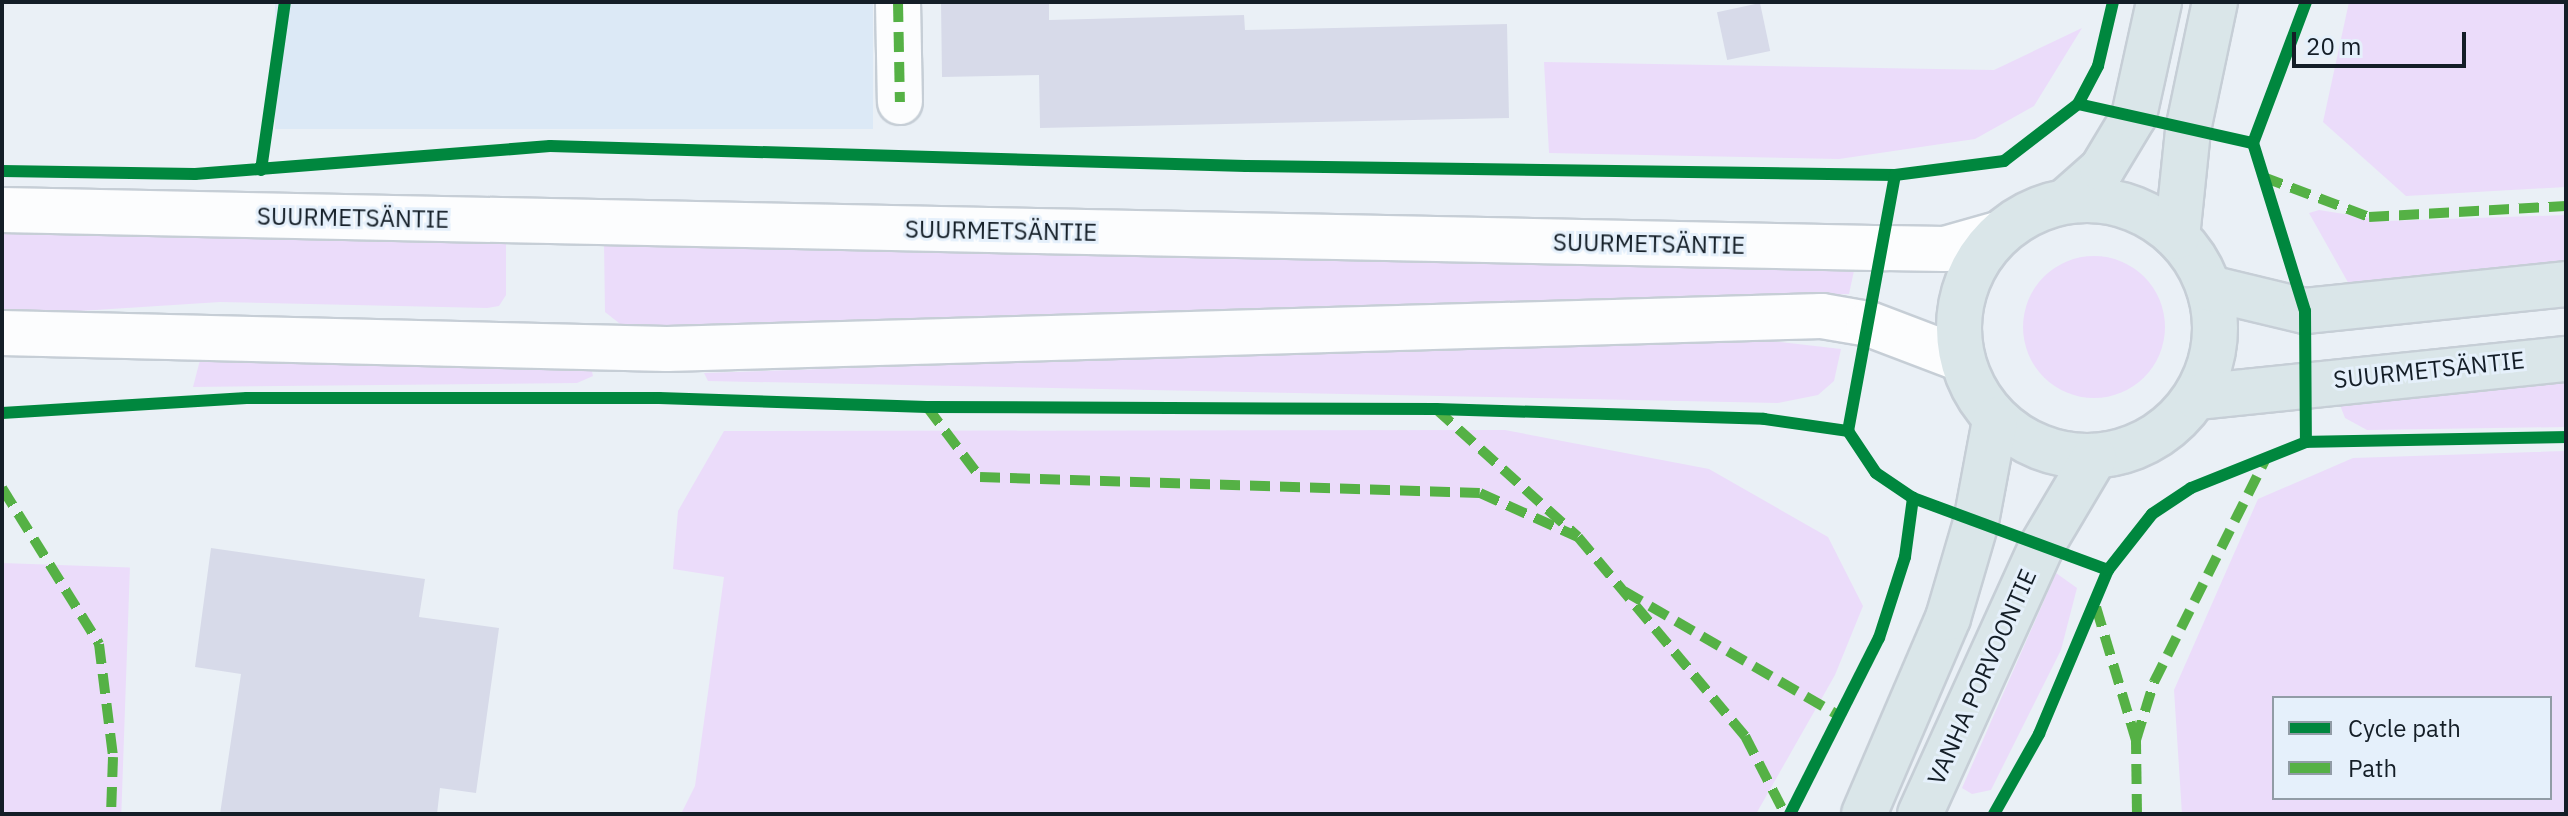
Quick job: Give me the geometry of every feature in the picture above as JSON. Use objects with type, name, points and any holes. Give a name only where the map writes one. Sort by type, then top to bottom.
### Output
[{"type":"main road","points":[[898,2],[900,102]]},
{"type":"main road","points":[[2066,201],[2111,202],[2149,216],[2177,237],[2209,288],[2216,327],[2210,365],[2197,397],[2171,426],[2138,447],[2094,458],[2036,447],[1995,420],[1973,391],[1961,359],[1959,307],[1972,268],[1998,234],[2066,201],[2102,169],[2134,116],[2159,2]]},
{"type":"main road","points":[[2177,237],[2188,130],[2215,2]]},
{"type":"main road","name":"SUURMETSÄNTIE","points":[[2,210],[1930,249],[1998,234]]},
{"type":"main road","points":[[2209,288],[2305,311],[2566,284]]},
{"type":"main road","points":[[2,333],[667,349],[1822,316],[1869,324],[1961,359]]},
{"type":"main road","name":"SUURMETSÄNTIE","points":[[2197,397],[2566,359]]},
{"type":"main road","points":[[1864,814],[1948,618],[1976,522],[1995,420]]},
{"type":"main road","name":"VANHA PORVOONTIE","points":[[1920,814],[2040,549],[2094,458]]},
{"type":"shaded area","points":[[275,2],[873,2],[873,129],[275,129]]},
{"type":"shaded area","points":[[2349,2],[2566,2],[2566,187],[2406,196],[2323,122]]},
{"type":"shaded area","points":[[2082,28],[2034,106],[1975,139],[1839,159],[1549,153],[1544,62],[1994,70]]},
{"type":"shaded area","points":[[2319,210],[2388,221],[2566,215],[2566,265],[2350,286],[2309,213]]},
{"type":"shaded area","points":[[2,233],[506,242],[506,295],[499,306],[487,308],[220,302],[2,316]]},
{"type":"shaded area","points":[[604,243],[1462,263],[1855,266],[1849,294],[624,327],[605,312]]},
{"type":"shaded area","points":[[2094,256],[2121,262],[2144,277],[2159,300],[2165,327],[2159,354],[2144,377],[2121,392],[2094,398],[2067,392],[2044,377],[2029,354],[2023,327],[2029,300],[2044,277],[2067,262]]},
{"type":"shaded area","points":[[1745,338],[1841,349],[1834,381],[1818,395],[1778,403],[708,381],[704,373]]},
{"type":"shaded area","points":[[200,360],[591,367],[593,376],[577,383],[193,387]]},
{"type":"shaded area","points":[[2566,376],[2566,427],[2367,430],[2345,418],[2338,400]]},
{"type":"shaded area","points":[[1505,430],[1709,469],[1828,537],[1863,606],[1835,675],[1756,814],[681,814],[695,786],[724,577],[673,569],[678,511],[724,431]]},
{"type":"shaded area","points":[[2566,451],[2566,814],[2182,814],[2174,690],[2258,499],[2353,458]]},
{"type":"shaded area","points":[[2,563],[130,567],[121,814],[2,814]]},
{"type":"shaded area","points":[[2056,573],[2077,588],[2061,650],[1991,790],[1972,794],[1962,788]]},
{"type":"building","points":[[941,2],[1049,2],[1049,20],[1244,15],[1245,30],[1507,24],[1509,118],[1040,128],[1039,75],[942,77]]},
{"type":"building","points":[[1760,3],[1770,51],[1727,60],[1717,12]]},
{"type":"building","points":[[211,548],[425,579],[419,617],[499,628],[476,793],[440,788],[437,814],[220,814],[241,674],[195,667]]},
{"type":"marked path","points":[[898,2],[900,102]]},
{"type":"marked path","points":[[2263,177],[2369,217],[2566,206]]},
{"type":"marked path","points":[[927,407],[980,477],[1480,493],[1578,537]]},
{"type":"marked path","points":[[1436,409],[1578,537],[1745,736],[1785,814]]},
{"type":"marked path","points":[[2137,814],[2136,740],[2154,682],[2265,460]]},
{"type":"marked path","points":[[2,488],[99,644],[113,757],[111,814]]},
{"type":"marked path","points":[[1624,591],[1841,717]]},
{"type":"marked path","points":[[2096,607],[2136,740]]},
{"type":"cycle path","points":[[261,170],[285,2]]},
{"type":"cycle path","points":[[2078,104],[2098,66],[2113,2]]},
{"type":"cycle path","points":[[2306,2],[2253,143],[2305,311],[2306,442]]},
{"type":"cycle path","points":[[2,171],[195,174],[550,146],[1246,166],[1895,175],[2004,161],[2078,104],[2253,143]]},
{"type":"cycle path","points":[[1895,175],[1848,431],[1876,473],[1913,498],[2108,570]]},
{"type":"cycle path","points":[[2,413],[247,398],[659,398],[927,407],[1436,409],[1764,419],[1848,431]]},
{"type":"cycle path","points":[[1994,814],[2039,734],[2108,570],[2152,514],[2191,488],[2306,442],[2566,437]]},
{"type":"cycle path","points":[[1790,814],[1879,638],[1905,557],[1913,498]]}]
